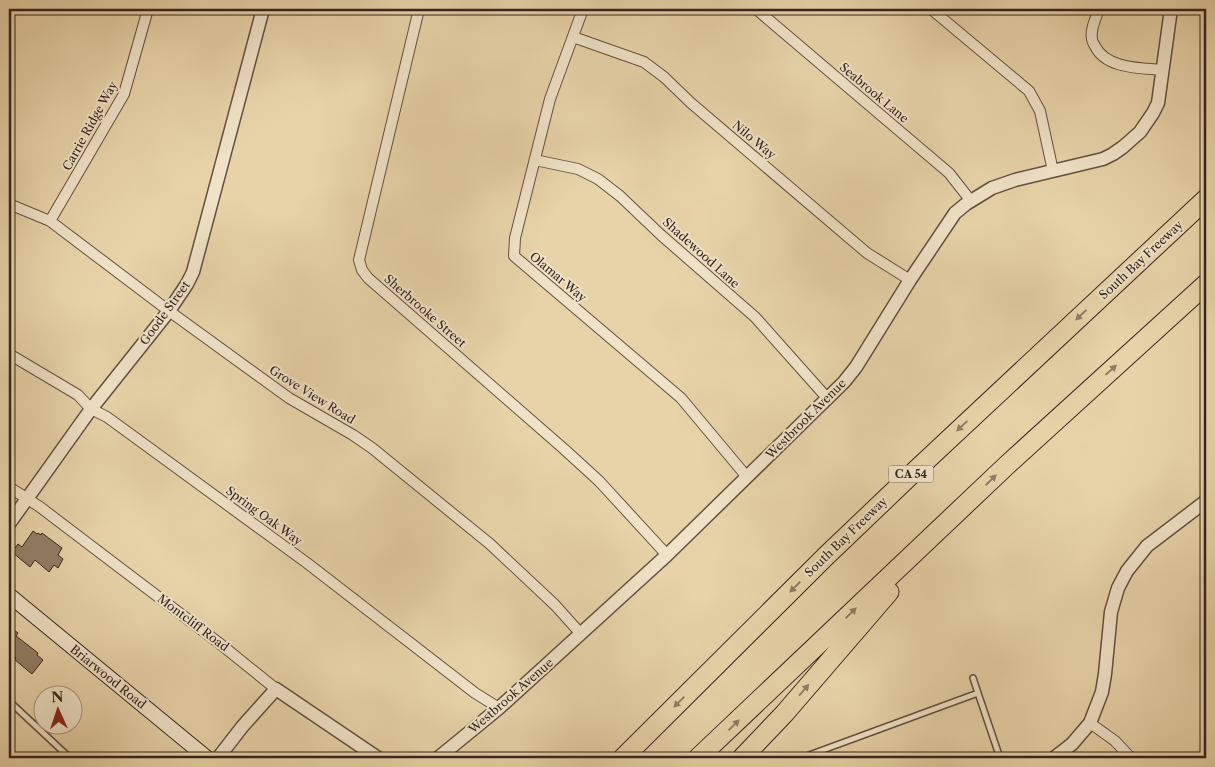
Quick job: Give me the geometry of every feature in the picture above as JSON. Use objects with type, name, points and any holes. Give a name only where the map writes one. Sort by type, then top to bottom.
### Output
[{"type":"highway","name":"South Bay Freeway","points":[[623,758],[819,563],[1206,199]]},
{"type":"highway","points":[[698,758],[1007,465],[1206,284]]},
{"type":"highway","points":[[742,758],[784,714],[956,513]]},
{"type":"main road","name":"Briarwood Road","points":[[9,595],[207,758]]},
{"type":"street","name":"Carrie Ridge Way","points":[[50,221],[124,94],[148,9]]},
{"type":"street","name":"Goode Street","points":[[9,524],[91,409],[169,311],[193,272],[263,9]]},
{"type":"street","name":"Sherbrooke Street","points":[[419,9],[359,260],[362,270],[368,278],[599,481],[667,555]]},
{"type":"street","name":"Olamar Way","points":[[583,9],[550,99],[515,238],[514,256],[681,398],[747,477]]},
{"type":"street","name":"Seabrook Lane","points":[[756,9],[949,172],[971,201]]},
{"type":"street","points":[[931,9],[1029,92],[1040,111],[1053,171]]},
{"type":"street","points":[[1099,9],[1092,26],[1092,39],[1097,50],[1108,60],[1126,66],[1163,70]]},
{"type":"street","name":"Westbrook Avenue","points":[[438,758],[499,708],[667,555],[828,399],[856,367],[910,280],[955,213],[992,188],[1016,180],[1103,159],[1123,148],[1132,140],[1147,123],[1158,103],[1171,9]]},
{"type":"street","name":"Nilo Way","points":[[573,37],[644,62],[664,76],[691,103],[867,253],[910,280]]},
{"type":"street","name":"Shadewood Lane","points":[[535,160],[578,169],[598,179],[616,193],[755,318],[828,399]]},
{"type":"street","name":"Grove View Road","points":[[9,204],[50,221],[169,311],[289,398],[372,448],[490,544],[555,605],[581,634]]},
{"type":"street","name":"Spring Oak Way","points":[[9,354],[78,395],[91,409],[107,417],[302,559],[475,693],[499,708]]},
{"type":"street","name":"Montcliff Road","points":[[9,487],[46,512],[212,637],[276,689],[378,758]]},
{"type":"street","points":[[1054,758],[1072,744],[1090,723],[1104,683],[1111,612],[1118,588],[1127,571],[1147,546],[1206,502]]},
{"type":"street","points":[[218,758],[242,727],[276,689]]},
{"type":"street","points":[[1090,723],[1116,741],[1131,758]]},
{"type":"lane","points":[[973,678],[1000,758]]},
{"type":"lane","points":[[801,758],[978,693]]},
{"type":"lane","points":[[9,701],[70,758]]},
{"type":"building","points":[[33,531],[41,535],[42,533],[62,548],[58,555],[63,559],[58,568],[54,565],[49,572],[35,560],[30,567],[12,552],[18,544],[22,547]]},
{"type":"building","points":[[9,626],[18,633],[16,636],[38,653],[37,655],[43,660],[32,674],[14,659],[16,658],[9,652]]}]
